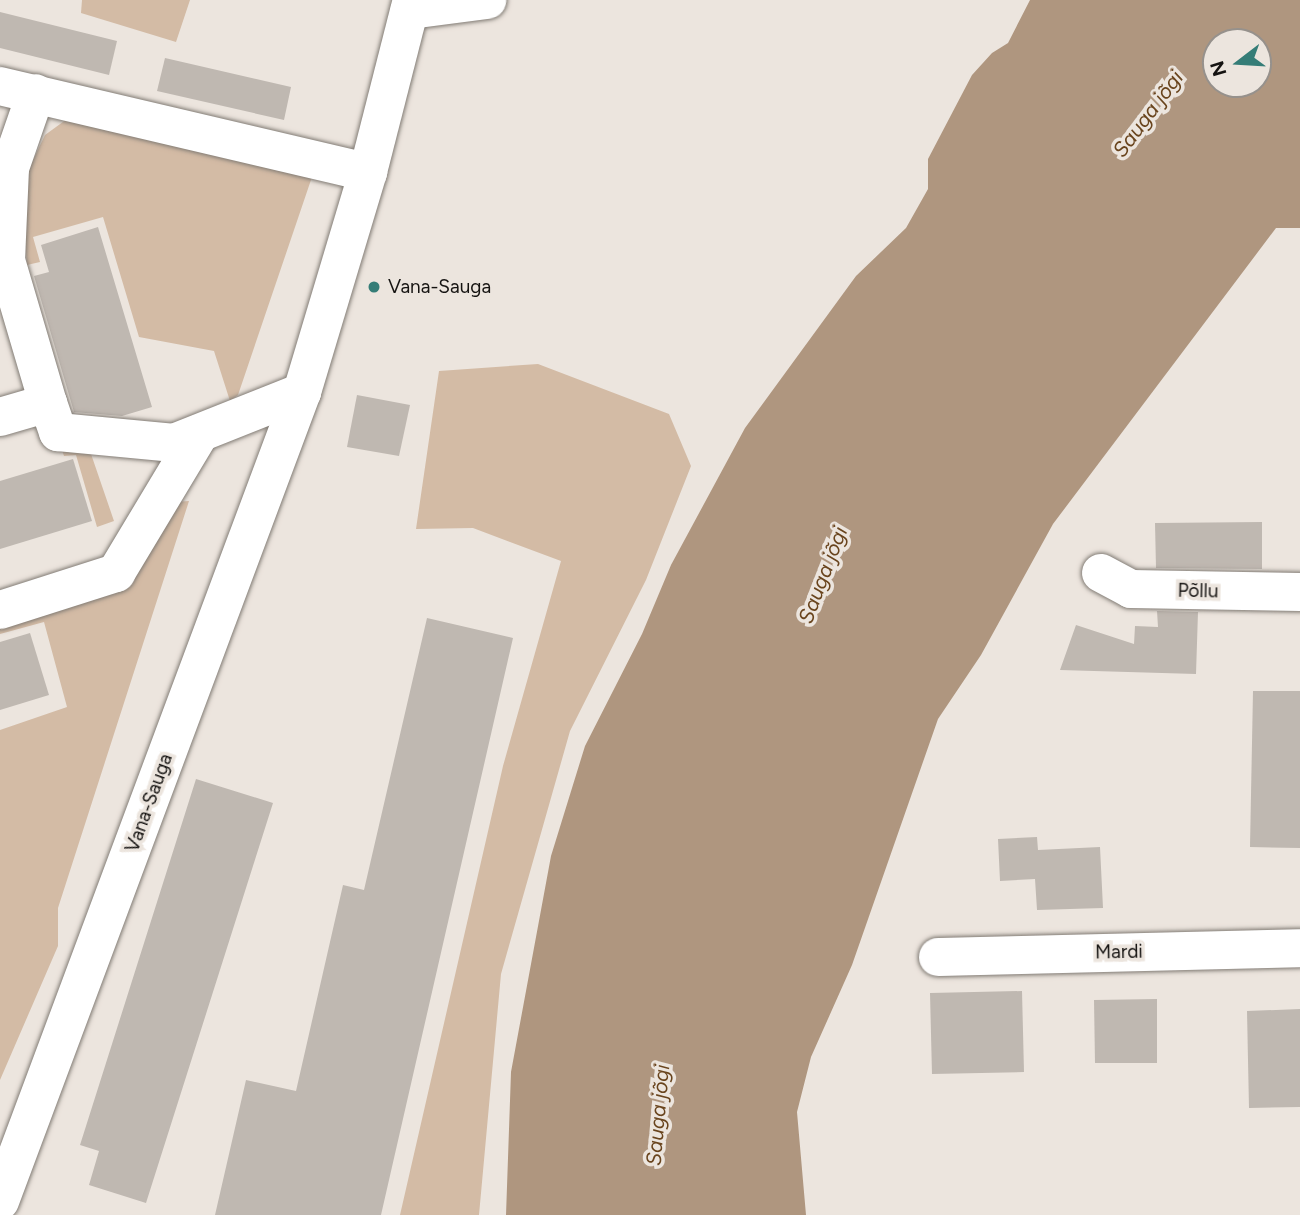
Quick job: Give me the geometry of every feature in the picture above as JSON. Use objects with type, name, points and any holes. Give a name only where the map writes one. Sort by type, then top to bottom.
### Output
[{"type":"street","points":[[411,5],[487,0]]},
{"type":"street","name":"Vana-Sauga","points":[[0,1201],[302,392],[368,172],[411,5]]},
{"type":"street","points":[[302,392],[174,443],[58,432],[6,260],[10,168],[18,90],[368,172]]},
{"type":"street","points":[[0,417],[48,403]]},
{"type":"street","points":[[0,611],[116,573],[200,433]]},
{"type":"street","name":"Põllu","points":[[1101,573],[1131,589],[1300,592]]},
{"type":"street","name":"Mardi","points":[[938,957],[1300,948]]},
{"type":"shaded area","points":[[82,0],[190,0],[176,42],[81,13]]},
{"type":"shaded area","points":[[67,119],[313,174],[238,395],[230,401],[214,351],[139,337],[103,217],[33,237],[40,262],[27,265],[21,185],[45,135]]},
{"type":"shaded area","points":[[538,364],[669,414],[691,466],[646,580],[570,731],[501,974],[479,1215],[400,1215],[503,766],[561,561],[473,528],[416,529],[439,371]]},
{"type":"shaded area","points":[[62,450],[90,451],[114,521],[97,527],[76,455],[64,456]]},
{"type":"shaded area","points":[[189,501],[58,908],[58,946],[0,1080],[0,730],[67,707],[44,622],[0,634],[0,625],[117,585],[176,502]]},
{"type":"water","name":"Sauga jõgi","points":[[1030,0],[1300,0],[1300,228],[1276,228],[1053,524],[981,655],[938,719],[852,965],[811,1057],[797,1112],[806,1215],[506,1215],[511,1072],[551,856],[585,746],[642,634],[671,565],[745,428],[856,276],[906,228],[928,189],[928,159],[972,75],[992,53],[1008,43]]},
{"type":"building","points":[[0,12],[117,41],[109,75],[0,48]]},
{"type":"building","points":[[165,58],[291,87],[284,120],[157,91]]},
{"type":"building","points":[[98,227],[152,407],[122,416],[74,412],[34,276],[49,272],[41,245]]},
{"type":"building","points":[[357,395],[410,405],[399,456],[347,447]]},
{"type":"building","points":[[73,459],[92,521],[0,549],[0,481]]},
{"type":"building","points":[[1262,522],[1262,569],[1156,568],[1155,523]]},
{"type":"building","points":[[1157,611],[1198,612],[1196,674],[1060,670],[1076,625],[1134,644],[1135,626],[1158,627]]},
{"type":"building","points":[[427,618],[513,638],[381,1215],[215,1215],[246,1080],[296,1091],[343,885],[364,890]]},
{"type":"building","points":[[30,633],[49,695],[0,710],[0,642]]},
{"type":"building","points":[[1253,691],[1300,691],[1300,848],[1250,847]]},
{"type":"building","points":[[196,779],[273,803],[146,1203],[89,1185],[99,1151],[80,1145]]},
{"type":"building","points":[[1037,837],[1038,850],[1100,847],[1103,908],[1037,910],[1035,879],[1000,881],[998,839]]},
{"type":"building","points":[[1022,991],[1024,1072],[932,1074],[930,993]]},
{"type":"building","points":[[1157,999],[1157,1063],[1095,1063],[1094,1000]]},
{"type":"building","points":[[1300,1009],[1300,1107],[1249,1108],[1247,1011]]},
{"type":"place","name":"Vana-Sauga","points":[[374,287]]}]
